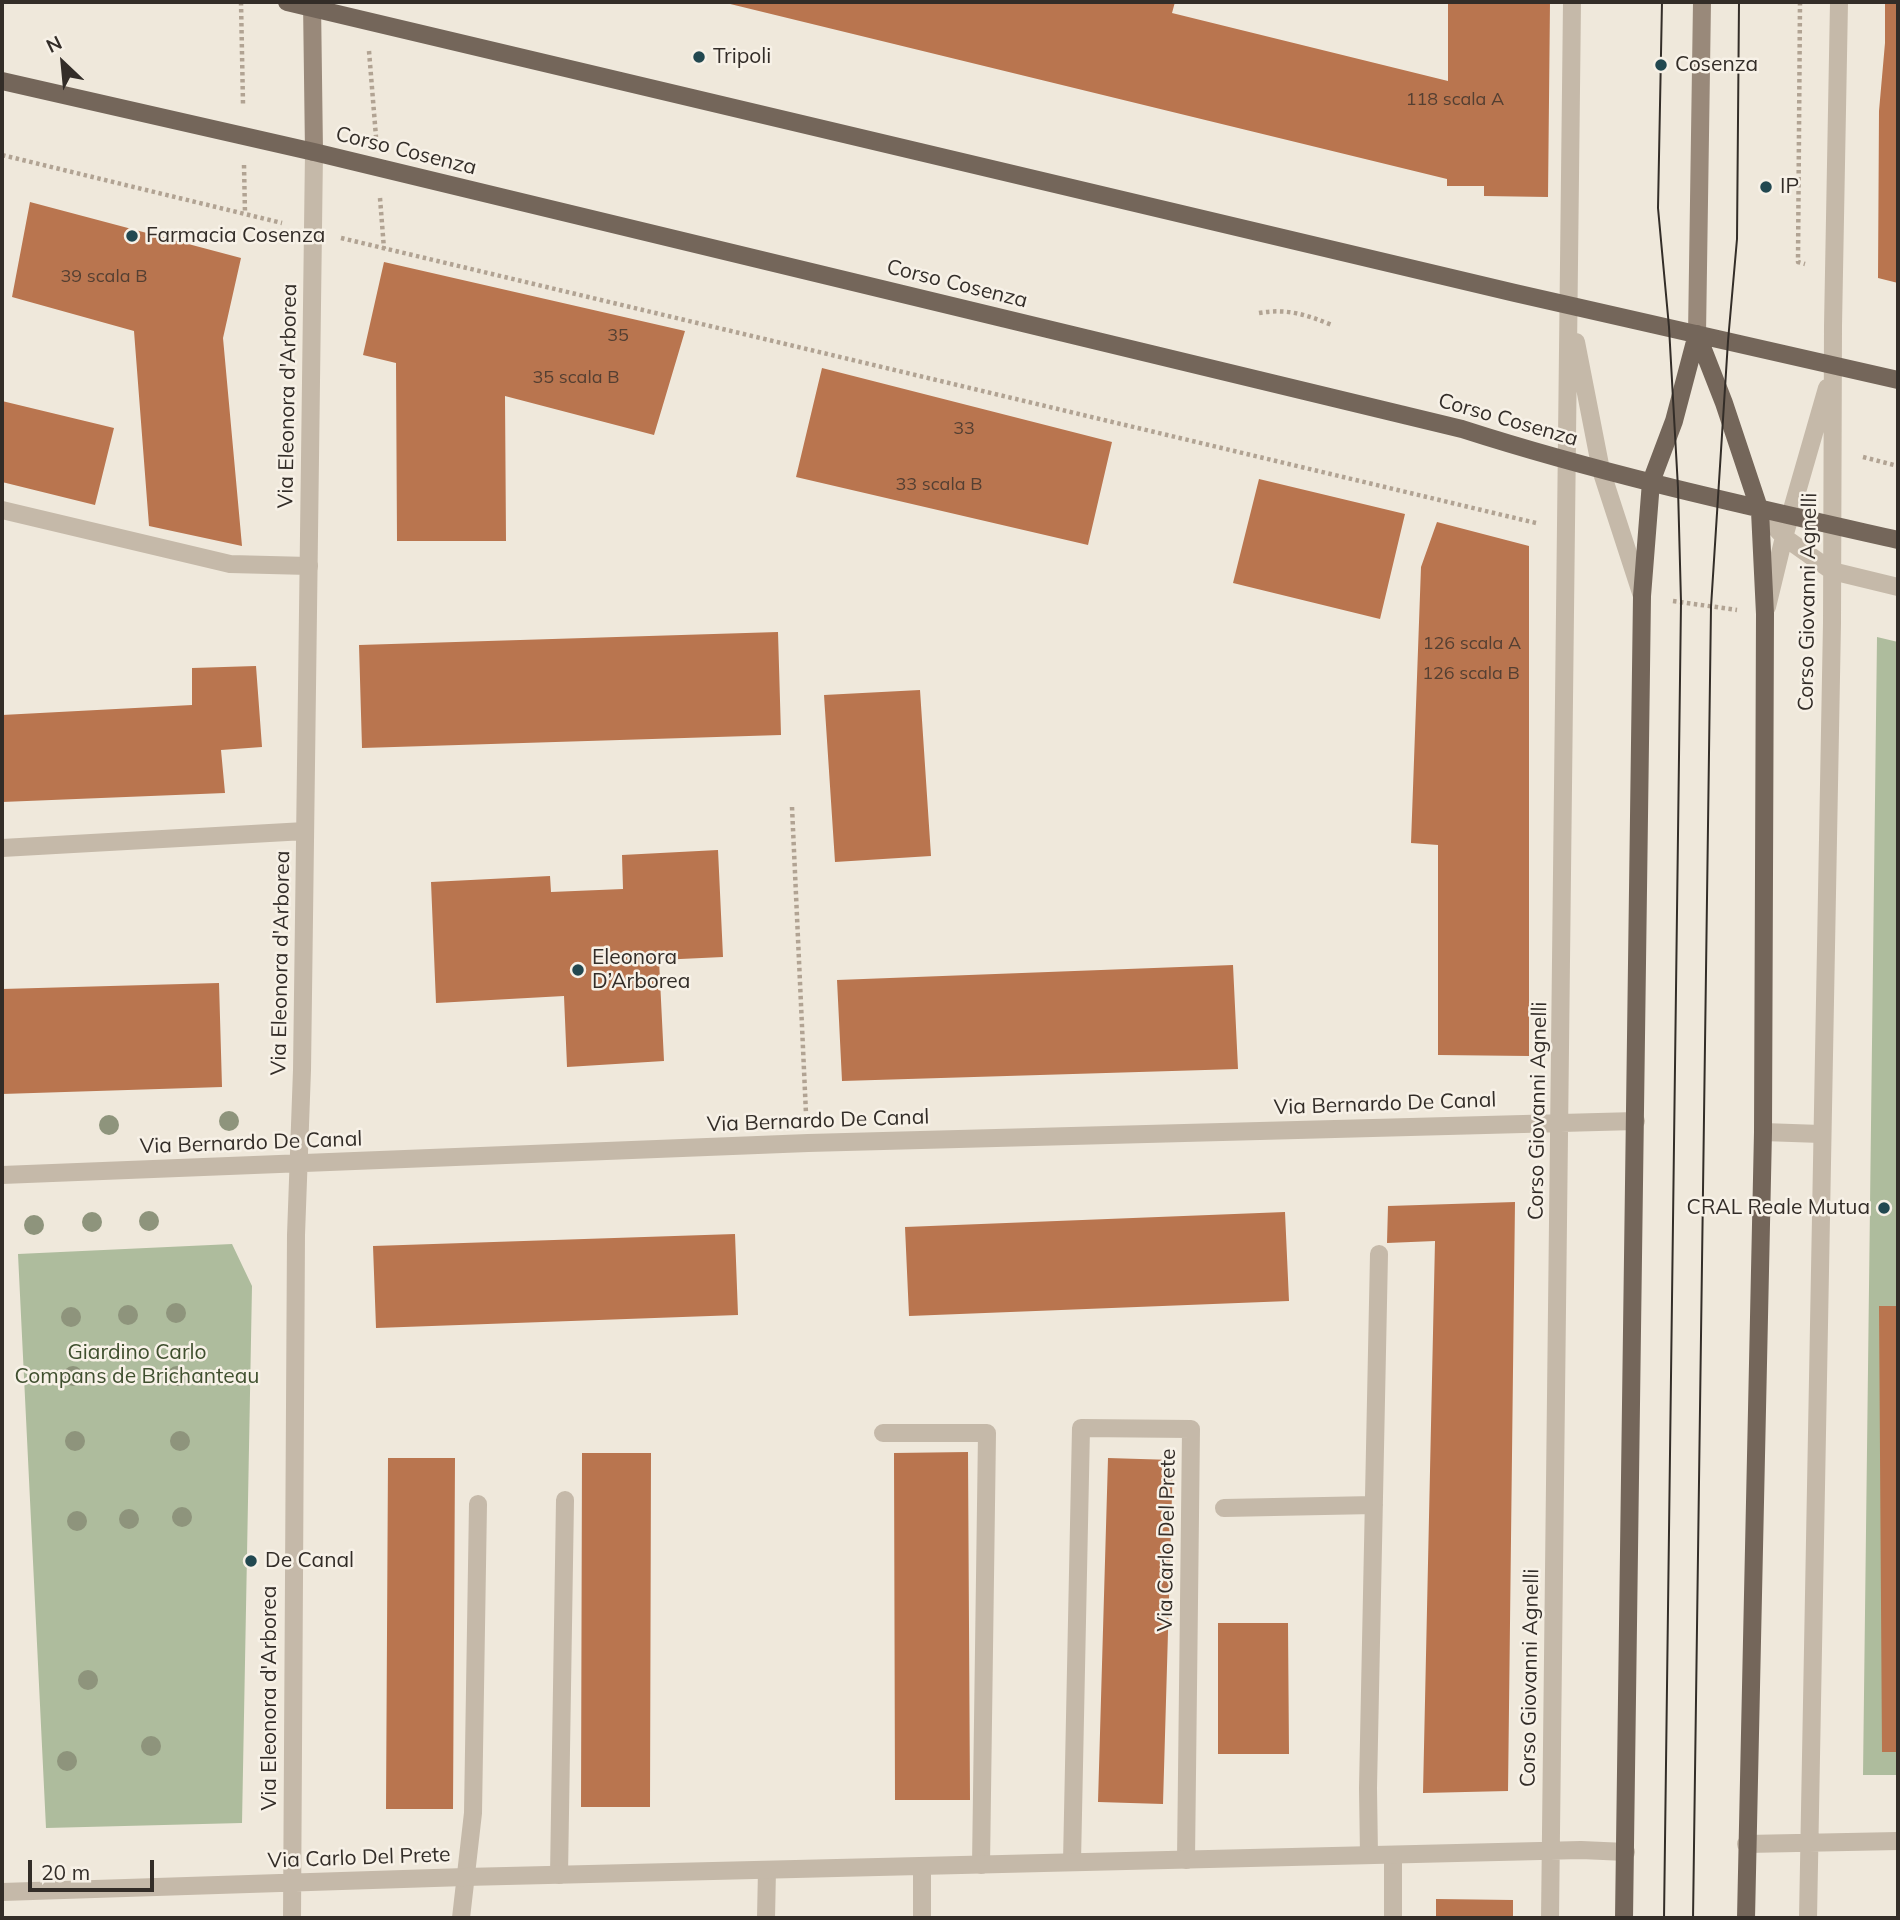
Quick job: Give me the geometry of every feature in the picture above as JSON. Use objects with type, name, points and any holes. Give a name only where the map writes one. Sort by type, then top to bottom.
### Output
[{"type":"main road","points":[[287,2],[312,5],[367,22],[1898,380]]},
{"type":"main road","name":"Corso Giovanni Agnelli","points":[[1624,1918],[1642,596],[1651,482],[1674,421],[1697,334],[1702,2]]},
{"type":"main road","name":"Via Eleonora d'Arborea","points":[[312,5],[314,152]]},
{"type":"main road","name":"Corso Cosenza","points":[[2,82],[314,152],[1462,429],[1567,462],[1760,511],[1790,514],[1898,540]]},
{"type":"main road","name":"Corso Giovanni Agnelli","points":[[1697,334],[1724,403],[1760,511],[1765,614],[1763,1132],[1745,1918]]},
{"type":"street","name":"Corso Giovanni Agnelli","points":[[1550,1918],[1572,2]]},
{"type":"street","name":"Corso Giovanni Agnelli","points":[[1808,1918],[1832,570],[1839,2]]},
{"type":"street","name":"Via Eleonora d'Arborea","points":[[292,1918],[296,1235],[305,831],[314,152]]},
{"type":"street","name":"Corso Giovanni Agnelli","points":[[1568,304],[1601,470],[1642,596]]},
{"type":"street","name":"Corso Giovanni Agnelli","points":[[1765,614],[1790,514],[1834,364]]},
{"type":"street","points":[[2,510],[230,564],[309,566]]},
{"type":"street","points":[[1760,511],[1784,537],[1832,570],[1898,587]]},
{"type":"street","points":[[2,848],[305,831]]},
{"type":"street","name":"Via Bernardo De Canal","points":[[2,1175],[808,1143],[1636,1121]]},
{"type":"street","points":[[1763,1132],[1821,1134]]},
{"type":"street","points":[[1369,1855],[1379,1254]]},
{"type":"street","name":"Via Carlo Del Prete","points":[[1072,1862],[1081,1428],[1191,1429],[1186,1860]]},
{"type":"street","points":[[883,1433],[988,1433],[981,1865]]},
{"type":"street","points":[[559,1875],[565,1500]]},
{"type":"street","name":"Via Carlo Del Prete","points":[[461,1918],[473,1813],[478,1504]]},
{"type":"street","points":[[1224,1508],[1374,1505]]},
{"type":"street","points":[[1746,1844],[1898,1841]]},
{"type":"street","name":"Via Carlo Del Prete","points":[[2,1892],[1072,1862],[1626,1852]]},
{"type":"street","points":[[1393,1855],[1393,1918]]},
{"type":"street","points":[[922,1866],[922,1918]]},
{"type":"street","points":[[766,1918],[767,1870]]},
{"type":"path","points":[[1799,239],[1800,2]]},
{"type":"path","points":[[367,22],[384,249],[1536,523],[1536,537]]},
{"type":"path","points":[[2,155],[245,213]]},
{"type":"path","points":[[1259,313],[1277,309],[1296,312],[1332,325]]},
{"type":"path","points":[[1862,456],[1898,466]]},
{"type":"path","points":[[1642,596],[1765,614]]},
{"type":"path","points":[[792,807],[808,1143]]},
{"type":"green space","name":"CRAL Reale Mutua","points":[[1877,637],[1898,642],[1898,1775],[1863,1775]]},
{"type":"green space","name":"Giardino Carlo Compans de Brichanteau","points":[[232,1244],[252,1286],[242,1823],[46,1828],[18,1254]]},
{"type":"building","points":[[722,2],[1175,2],[1172,13],[1448,81],[1448,2],[1550,2],[1548,197],[1484,196],[1484,186],[1447,186],[1447,179]]},
{"type":"building","points":[[1885,2],[1898,2],[1898,283],[1878,278],[1879,111],[1885,43]]},
{"type":"building","points":[[30,202],[241,258],[223,338],[242,546],[149,526],[134,331],[12,297]]},
{"type":"building","points":[[384,262],[685,331],[654,435],[505,396],[506,541],[397,541],[396,363],[363,355]]},
{"type":"building","points":[[822,368],[1112,442],[1088,545],[796,477]]},
{"type":"building","points":[[2,401],[114,428],[95,505],[2,482]]},
{"type":"building","points":[[1259,479],[1405,514],[1380,619],[1233,583]]},
{"type":"building","points":[[1437,522],[1529,546],[1529,1056],[1438,1055],[1438,845],[1411,843],[1421,567]]},
{"type":"building","points":[[778,632],[781,735],[362,748],[359,645]]},
{"type":"building","points":[[256,666],[262,747],[221,750],[225,793],[2,802],[2,715],[192,705],[192,668]]},
{"type":"building","points":[[920,690],[931,856],[835,862],[824,695]]},
{"type":"building","points":[[718,850],[723,957],[659,960],[664,1061],[567,1067],[564,996],[436,1003],[431,882],[550,876],[551,892],[623,889],[622,855]]},
{"type":"building","points":[[1233,965],[1238,1069],[842,1081],[837,980]]},
{"type":"building","points":[[219,983],[222,1087],[2,1094],[2,989]]},
{"type":"building","points":[[1515,1202],[1508,1791],[1423,1793],[1435,1241],[1387,1243],[1388,1206]]},
{"type":"building","points":[[1285,1212],[1289,1301],[909,1316],[905,1227]]},
{"type":"building","points":[[735,1234],[738,1315],[376,1328],[373,1246]]},
{"type":"building","points":[[1879,1306],[1898,1306],[1898,1752],[1882,1752]]},
{"type":"building","points":[[968,1452],[970,1800],[895,1800],[894,1453]]},
{"type":"building","points":[[582,1453],[651,1453],[650,1807],[581,1807]]},
{"type":"building","points":[[388,1458],[455,1458],[453,1809],[386,1809]]},
{"type":"building","points":[[1108,1458],[1173,1460],[1163,1804],[1098,1802]]},
{"type":"building","points":[[1218,1623],[1288,1623],[1289,1754],[1218,1754]]},
{"type":"building","points":[[1436,1899],[1513,1900],[1513,1918],[1436,1918]]},
{"type":"tram line","points":[[1662,2],[1658,208],[1669,327],[1681,602],[1664,1918]]},
{"type":"tram line","points":[[1693,1918],[1711,607],[1737,239],[1739,2]]},
{"type":"place","name":"Tripoli","points":[[699,57]]},
{"type":"place","name":"Cosenza","points":[[1661,65]]},
{"type":"place","name":"IP","points":[[1766,187]]},
{"type":"place","name":"Farmacia Cosenza","points":[[132,236]]},
{"type":"place","name":"Eleonora D’Arborea","points":[[578,970]]},
{"type":"place","name":"CRAL Reale Mutua","points":[[1884,1208]]},
{"type":"place","name":"De Canal","points":[[251,1561]]}]
